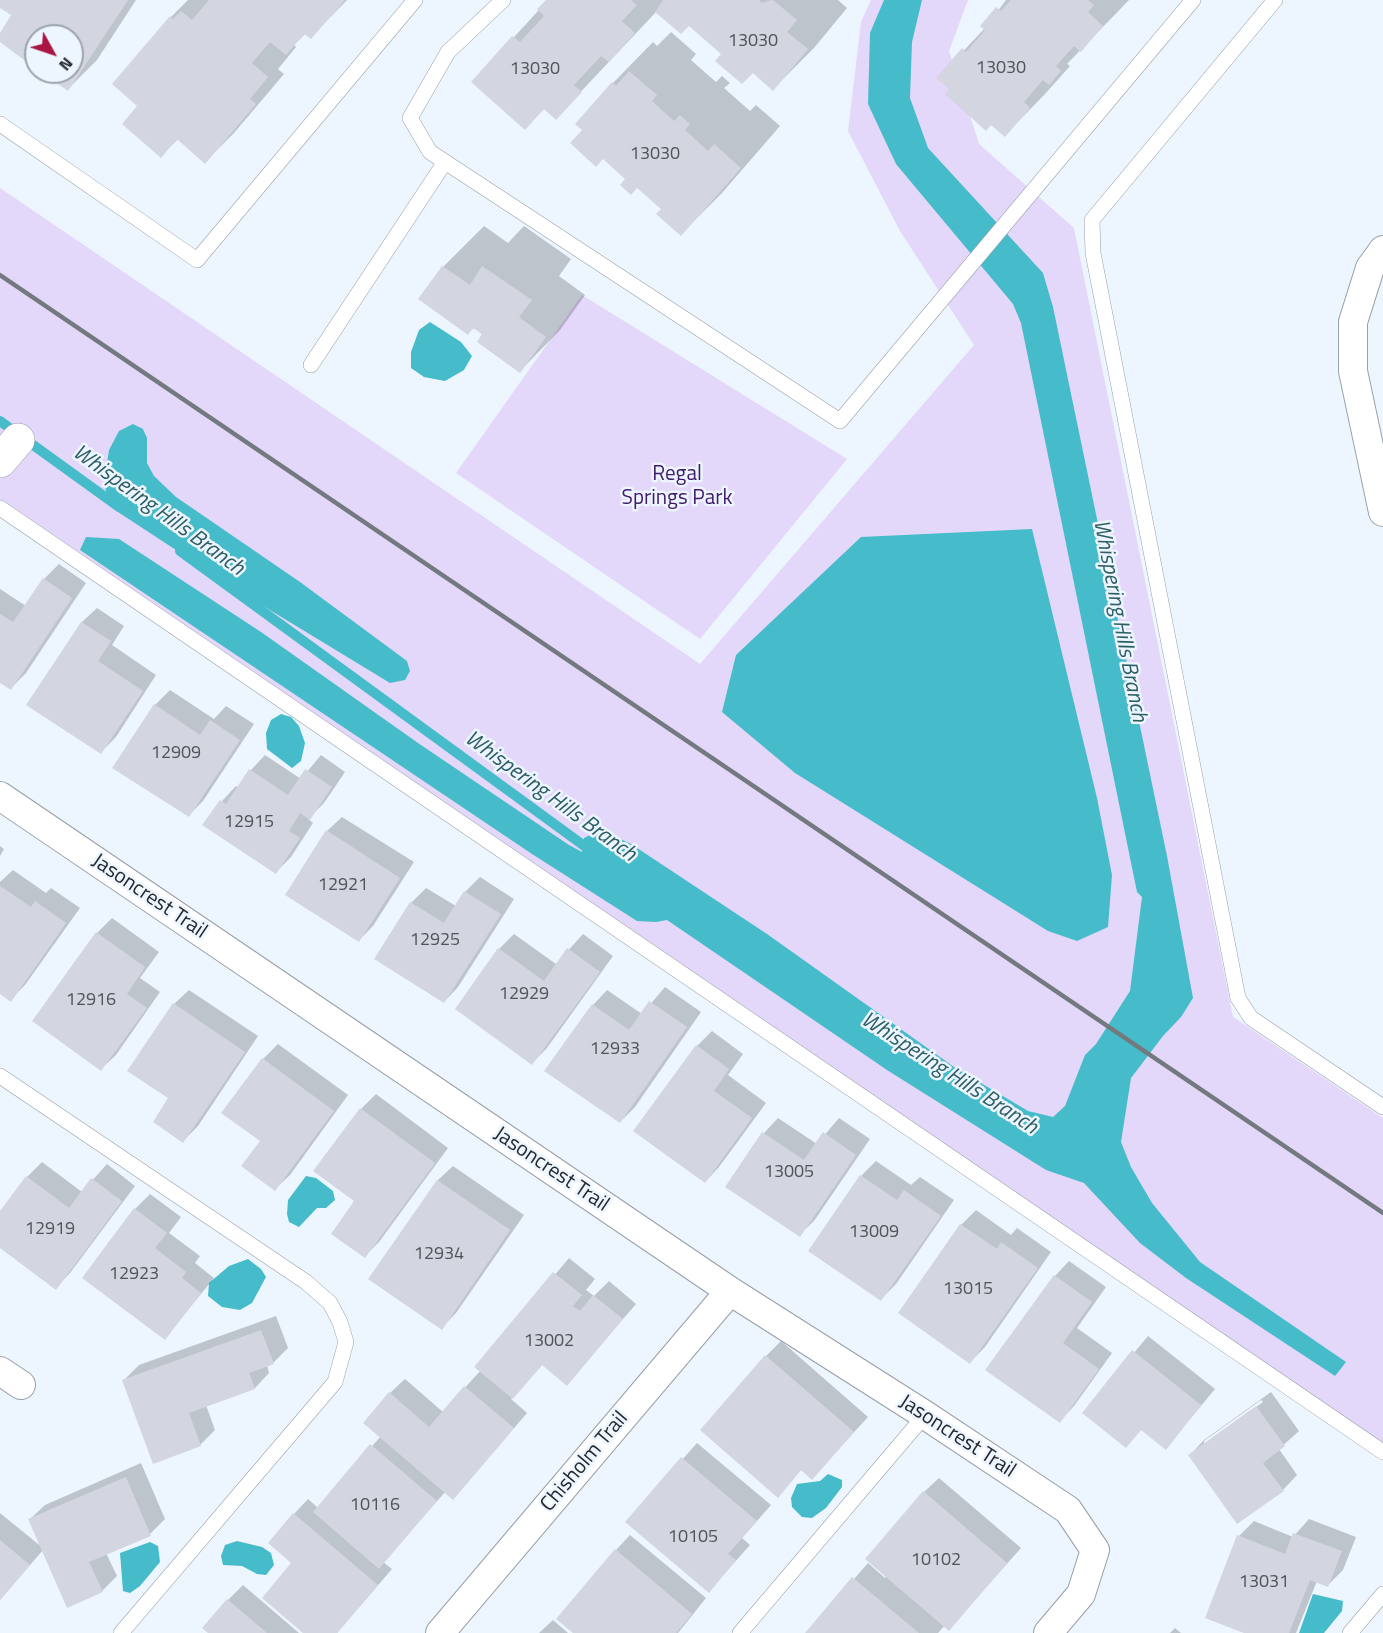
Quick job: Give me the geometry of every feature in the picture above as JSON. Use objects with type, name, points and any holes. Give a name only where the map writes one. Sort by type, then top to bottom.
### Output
[{"type":"street","points":[[1383,250],[1370,268],[1353,322],[1353,371],[1383,512]]},
{"type":"street","name":"Jasoncrest Trail","points":[[0,796],[730,1291],[925,1415],[1068,1510],[1095,1550],[1082,1594],[1048,1633]]},
{"type":"street","name":"Chisholm Trail","points":[[440,1633],[730,1291]]},
{"type":"lane","points":[[0,124],[197,260],[415,0]]},
{"type":"lane","points":[[503,0],[448,52],[410,118],[430,152],[840,421],[1193,0]]},
{"type":"lane","points":[[1275,0],[1092,220],[1093,253],[1238,998],[1251,1018],[1383,1107]]},
{"type":"lane","points":[[311,365],[445,162]]},
{"type":"lane","points":[[0,508],[1383,1452]]},
{"type":"lane","points":[[0,1076],[306,1282],[330,1303],[340,1322],[346,1342],[335,1382],[121,1633]]},
{"type":"lane","points":[[740,1633],[925,1415]]},
{"type":"lane","points":[[1350,1633],[1383,1594]]},
{"type":"green space","points":[[871,0],[968,0],[949,51],[979,144],[1074,228],[1233,1017],[1383,1118],[1383,1452],[0,509],[0,188],[700,664],[974,345],[900,231],[848,131],[861,22]]},
{"type":"green space","name":"Regal Springs Park","points":[[582,295],[847,459],[700,639],[456,473]]},
{"type":"water","points":[[884,0],[922,0],[912,42],[910,98],[928,148],[1043,273],[1053,307],[1167,856],[1193,998],[1181,1017],[1163,1036],[1131,1078],[1121,1142],[1131,1167],[1152,1203],[1200,1262],[1346,1362],[1335,1376],[1186,1278],[1140,1243],[1084,1183],[1046,1170],[887,1070],[667,920],[637,921],[532,854],[80,550],[86,537],[119,539],[261,632],[418,743],[569,845],[582,852],[584,838],[600,830],[631,844],[767,934],[954,1067],[1028,1111],[1053,1117],[1065,1106],[1085,1055],[1096,1044],[1130,991],[1142,897],[1137,892],[1021,323],[1013,304],[896,164],[868,104],[870,33]]},
{"type":"water","points":[[430,322],[461,342],[472,356],[464,370],[445,381],[424,377],[411,368],[411,352],[419,330]]},
{"type":"water","points":[[133,424],[143,429],[147,438],[147,463],[154,476],[176,497],[300,582],[407,661],[410,671],[405,680],[390,683],[237,590],[118,512],[108,500],[104,482],[109,450],[119,431]]},
{"type":"water","points":[[1032,529],[1097,798],[1112,875],[1108,927],[1077,941],[1048,931],[795,773],[722,712],[736,655],[861,537]]},
{"type":"water","points":[[281,714],[291,717],[299,726],[305,743],[301,761],[292,768],[267,749],[266,733],[271,720]]},
{"type":"water","points":[[306,1176],[316,1178],[333,1191],[335,1200],[326,1208],[317,1208],[299,1227],[289,1222],[288,1200]]},
{"type":"water","points":[[248,1259],[261,1269],[266,1277],[252,1303],[240,1310],[222,1307],[208,1296],[209,1283],[229,1266]]},
{"type":"water","points":[[828,1474],[842,1480],[842,1487],[826,1508],[812,1518],[802,1517],[792,1507],[791,1498],[797,1484],[820,1481]]},
{"type":"water","points":[[237,1541],[262,1547],[271,1553],[274,1565],[266,1575],[257,1574],[242,1566],[223,1565],[221,1556],[225,1545]]},
{"type":"water","points":[[150,1542],[158,1546],[160,1562],[140,1586],[130,1593],[123,1591],[120,1553]]},
{"type":"water","points":[[1313,1594],[1343,1601],[1342,1611],[1324,1633],[1299,1633]]},
{"type":"building","points":[[0,0],[128,0],[84,67],[84,24],[24,24],[24,60],[0,42],[0,33],[11,15],[0,8]]},
{"type":"building","points":[[209,0],[345,0],[311,39],[304,34],[286,55],[270,42],[252,63],[268,77],[250,99],[256,104],[205,164],[177,139],[161,158],[122,124],[137,106],[112,84],[170,16],[173,19],[181,11],[192,20]]},
{"type":"building","points":[[546,0],[631,0],[637,5],[622,21],[635,33],[609,62],[601,56],[574,85],[582,92],[556,120],[544,109],[525,130],[471,82],[512,36],[520,42],[544,16],[537,9]]},
{"type":"building","points":[[663,0],[759,0],[762,3],[773,0],[797,20],[787,32],[808,49],[773,91],[753,73],[742,84],[715,61],[721,54],[689,26],[681,34],[655,12]]},
{"type":"building","points":[[1011,0],[1088,0],[1094,5],[1088,12],[1103,26],[1081,52],[1074,46],[1056,66],[1061,71],[1049,85],[1043,80],[1024,102],[1030,108],[1005,137],[991,125],[986,131],[945,94],[949,89],[936,78],[962,48],[966,52],[985,30],[980,26],[996,7],[1001,11]]},
{"type":"building","points":[[629,71],[657,95],[652,101],[674,121],[680,115],[690,124],[685,130],[708,151],[714,144],[741,168],[681,236],[656,214],[661,209],[637,188],[631,195],[620,185],[625,179],[603,159],[596,167],[570,143],[582,130],[575,124],[612,82],[616,86]]},
{"type":"building","points":[[58,84],[73,84],[68,91]]},
{"type":"building","points":[[442,266],[470,285],[482,266],[532,300],[519,317],[546,337],[520,373],[477,342],[482,334],[473,328],[468,335],[418,299]]},
{"type":"building","points":[[43,578],[72,598],[11,690],[0,683],[0,614],[13,622]]},
{"type":"building","points":[[81,622],[111,641],[98,661],[143,691],[101,754],[26,705]]},
{"type":"building","points":[[154,704],[200,735],[210,720],[240,740],[189,817],[112,768]]},
{"type":"building","points":[[249,769],[288,795],[305,769],[332,787],[310,820],[300,813],[289,831],[300,838],[276,874],[202,825],[220,800],[226,804]]},
{"type":"building","points":[[326,830],[400,878],[359,942],[285,895]]},
{"type":"building","points":[[0,886],[31,907],[35,901],[66,923],[11,1002],[0,994]]},
{"type":"building","points":[[464,891],[501,914],[444,1003],[374,959],[410,902],[444,923]]},
{"type":"building","points":[[96,932],[145,967],[127,994],[147,1008],[101,1071],[32,1021]]},
{"type":"building","points":[[498,948],[544,981],[567,948],[600,972],[532,1065],[455,1009]]},
{"type":"building","points":[[649,1001],[687,1027],[620,1123],[544,1071],[592,1004],[629,1030]]},
{"type":"building","points":[[173,1003],[245,1052],[183,1143],[153,1122],[168,1098],[127,1071]]},
{"type":"building","points":[[696,1045],[729,1069],[714,1091],[752,1118],[705,1183],[633,1131]]},
{"type":"building","points":[[262,1058],[334,1111],[275,1191],[241,1166],[260,1141],[221,1113]]},
{"type":"building","points":[[360,1108],[435,1163],[365,1258],[331,1234],[354,1201],[313,1171]]},
{"type":"building","points":[[762,1132],[804,1160],[823,1132],[856,1155],[800,1237],[725,1187]]},
{"type":"building","points":[[860,1175],[897,1200],[904,1190],[941,1216],[881,1301],[808,1251]]},
{"type":"building","points":[[26,1176],[69,1208],[91,1178],[122,1201],[56,1290],[0,1248],[0,1211]]},
{"type":"building","points":[[437,1180],[510,1230],[442,1330],[368,1279]]},
{"type":"building","points":[[134,1208],[167,1233],[155,1248],[186,1272],[182,1278],[201,1293],[165,1340],[82,1278]]},
{"type":"building","points":[[960,1224],[997,1249],[1001,1242],[1038,1268],[970,1364],[898,1313]]},
{"type":"building","points":[[553,1272],[582,1295],[573,1306],[580,1311],[593,1295],[623,1319],[567,1386],[542,1365],[513,1399],[474,1367]]},
{"type":"building","points":[[1054,1275],[1092,1302],[1063,1343],[1099,1369],[1060,1423],[985,1370]]},
{"type":"building","points":[[261,1330],[274,1364],[249,1373],[255,1389],[189,1413],[201,1446],[153,1464],[122,1380]]},
{"type":"building","points":[[1132,1350],[1201,1405],[1166,1450],[1141,1430],[1126,1448],[1082,1413]]},
{"type":"building","points":[[765,1355],[854,1432],[812,1480],[801,1470],[778,1498],[700,1430]]},
{"type":"building","points":[[464,1386],[514,1428],[453,1500],[363,1423],[389,1392],[429,1427]]},
{"type":"building","points":[[1256,1406],[1285,1446],[1263,1463],[1284,1491],[1237,1524],[1188,1455]]},
{"type":"building","points":[[370,1444],[437,1501],[379,1569],[313,1512]]},
{"type":"building","points":[[681,1457],[757,1521],[728,1554],[736,1560],[709,1593],[625,1522]]},
{"type":"building","points":[[126,1477],[151,1536],[89,1562],[103,1592],[67,1608],[28,1519]]},
{"type":"building","points":[[923,1491],[1007,1563],[949,1631],[865,1559]]},
{"type":"building","points":[[293,1513],[378,1585],[337,1633],[303,1633],[262,1598],[291,1563],[268,1543]]},
{"type":"building","points":[[1293,1533],[1342,1551],[1328,1587],[1310,1580],[1289,1633],[1244,1633],[1205,1618],[1237,1535],[1285,1554]]},
{"type":"building","points":[[0,1540],[30,1565],[0,1600]]},
{"type":"building","points":[[615,1549],[692,1614],[676,1633],[573,1633],[556,1619]]},
{"type":"building","points":[[852,1577],[919,1633],[805,1633]]},
{"type":"building","points":[[227,1599],[267,1633],[208,1633],[202,1628]]},
{"type":"waterway","name":"Whispering Hills Branch","points":[[0,421],[119,507]]},
{"type":"waterway","name":"Whispering Hills Branch","points":[[180,551],[594,853]]},
{"type":"railway","points":[[0,275],[1383,1213]]}]
